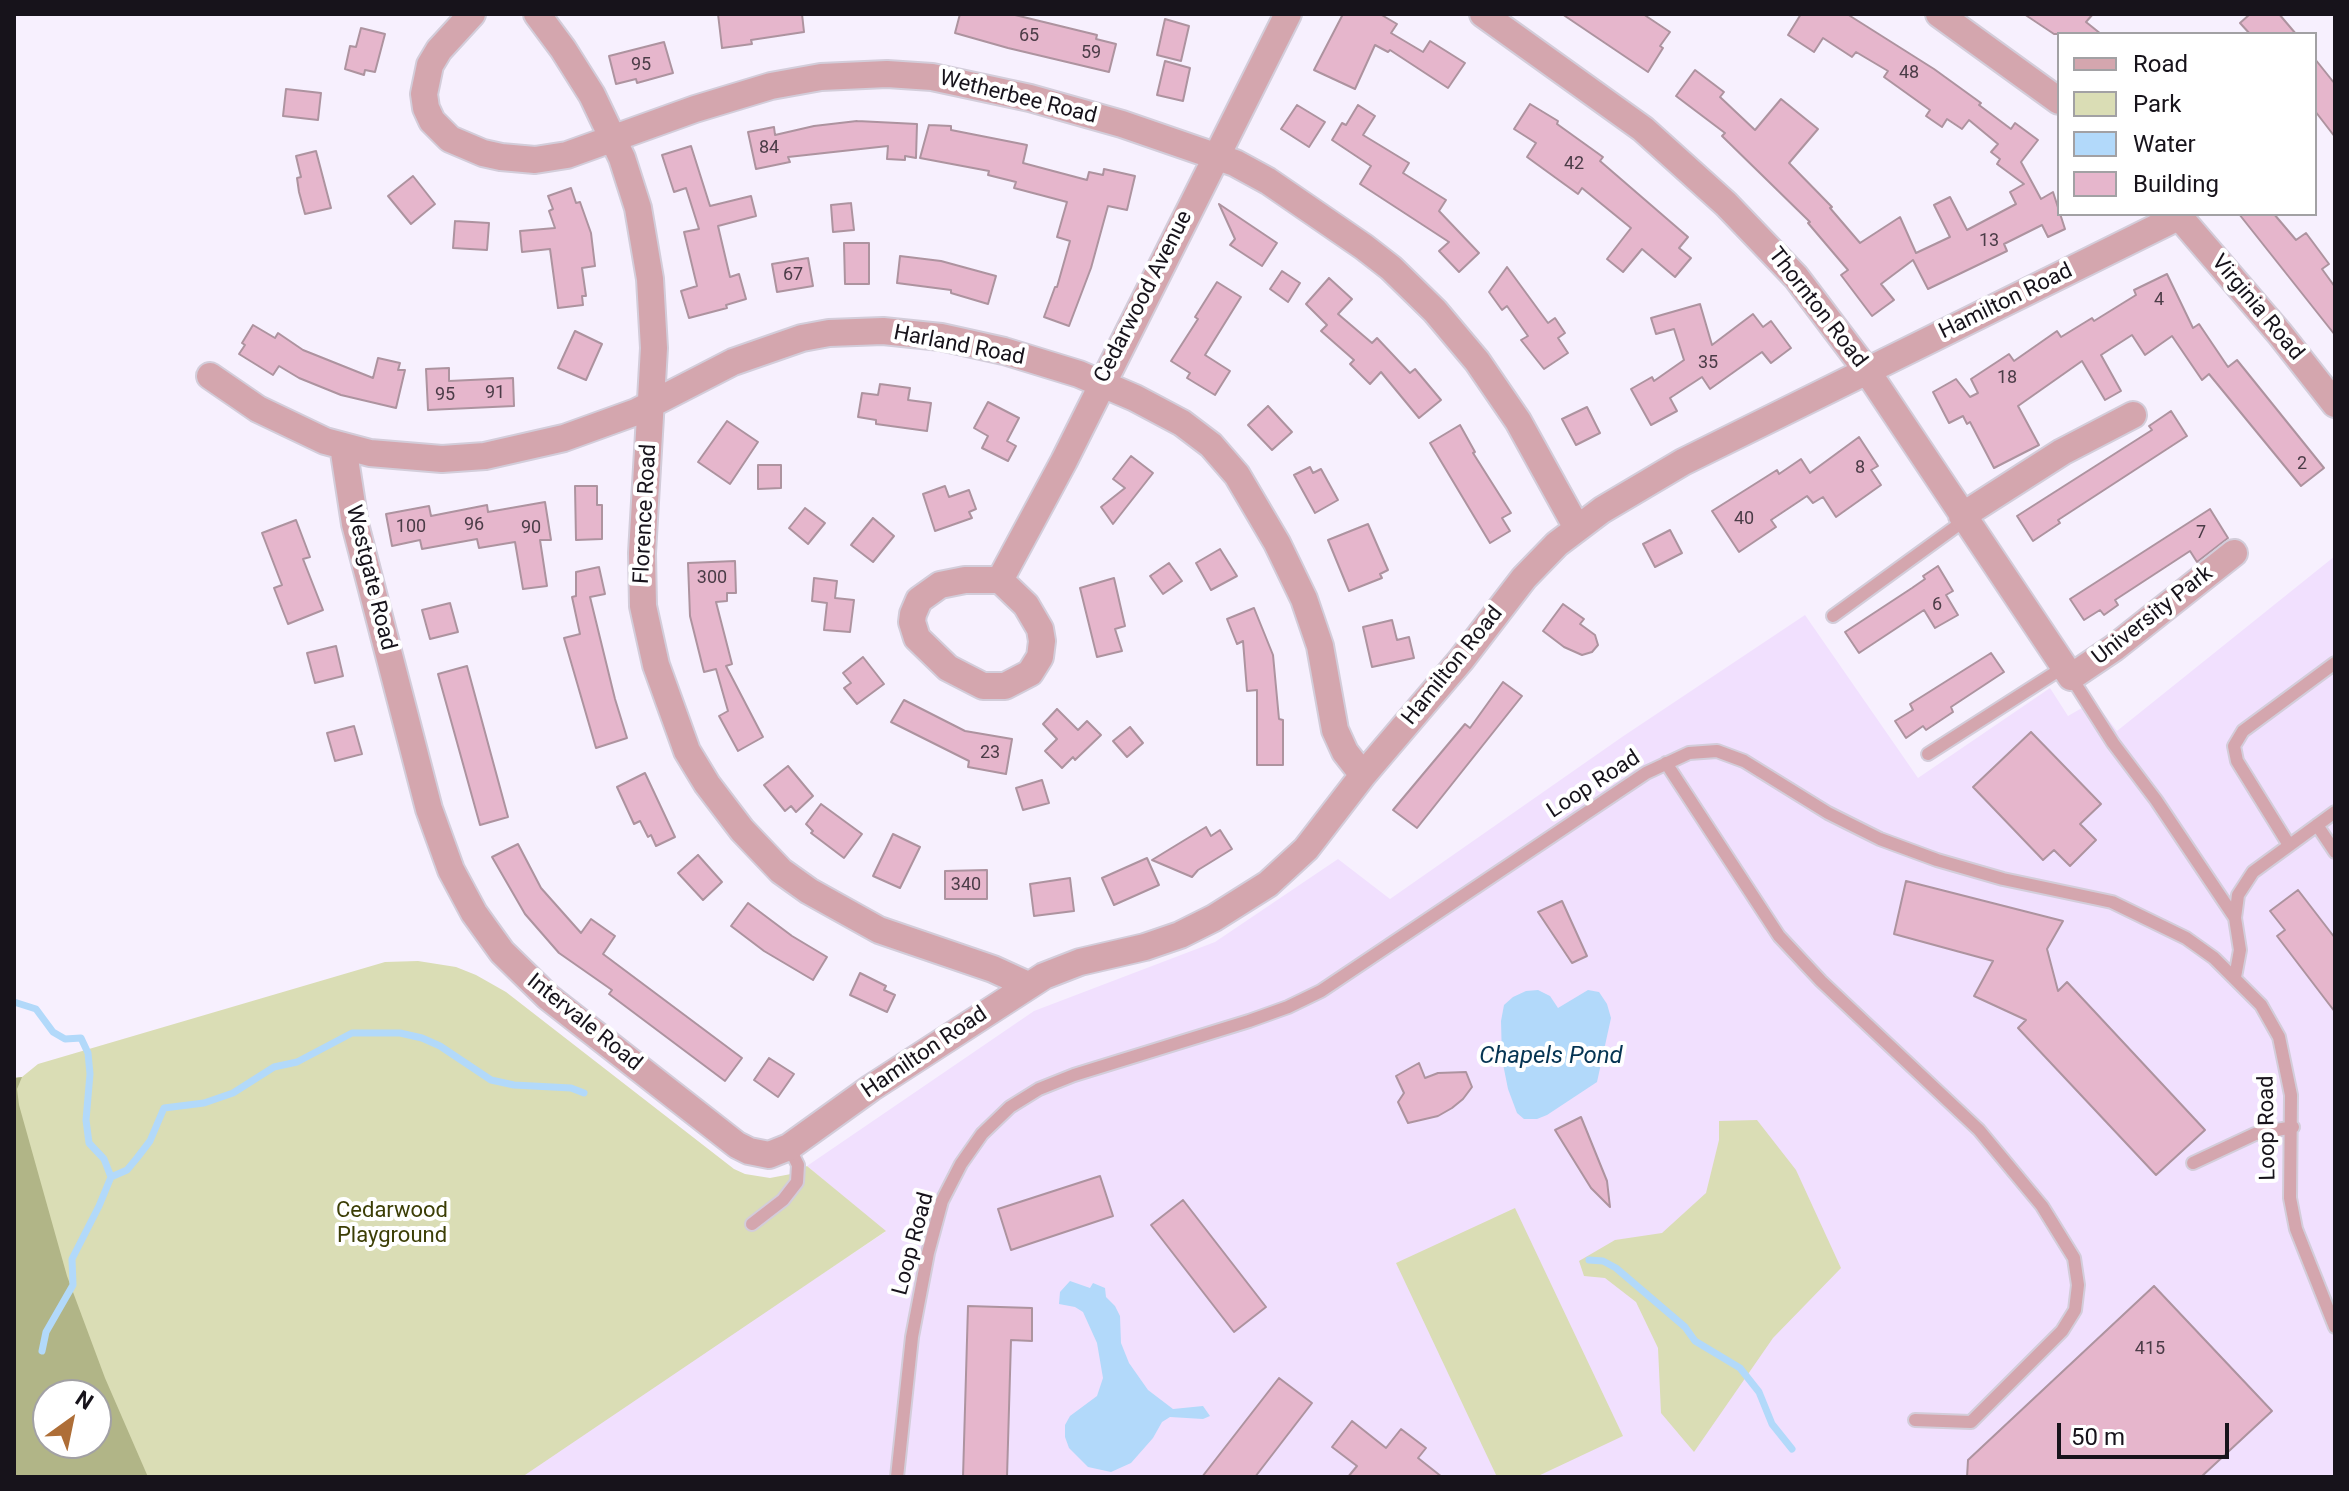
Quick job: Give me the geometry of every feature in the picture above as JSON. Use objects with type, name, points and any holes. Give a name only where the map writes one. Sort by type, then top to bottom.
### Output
[{"type":"street","name":"Wetherbee Road","points":[[472,14],[439,50],[426,78],[426,108],[440,131],[466,147],[483,153],[518,159],[567,155],[695,109],[771,86],[821,77],[887,74],[932,77],[1007,92],[1110,120],[1215,155],[1268,181],[1323,218],[1364,247],[1413,289],[1455,334],[1501,395],[1577,528]]},
{"type":"street","name":"Florence Road","points":[[537,14],[577,70],[614,140],[630,182],[645,241],[653,319],[652,404],[641,561],[643,606],[661,683],[697,768],[730,815],[768,859],[822,900],[879,930],[993,969],[1028,985]]},
{"type":"street","name":"Cedarwood Avenue","points":[[1000,580],[1064,461],[1100,383],[1288,14]]},
{"type":"street","name":"Thornton Road","points":[[1483,14],[1621,112],[1705,184],[1796,277],[1867,371],[2068,672]]},
{"type":"street","points":[[1939,14],[2057,100]]},
{"type":"street","name":"Hamilton Road","points":[[763,1155],[789,1147],[871,1088],[1028,985],[1068,965],[1145,947],[1180,935],[1242,902],[1275,878],[1306,849],[1363,775],[1442,684],[1524,578],[1577,528],[1668,470],[2176,216]]},
{"type":"street","name":"Virginia Road","points":[[2179,216],[2280,334],[2335,404]]},
{"type":"street","name":"Harland Road","points":[[343,446],[370,453],[422,459],[485,456],[564,438],[618,420],[709,373],[765,349],[802,338],[855,331],[908,332],[974,344],[1025,358],[1100,383],[1157,409],[1199,434],[1224,458],[1277,543],[1304,599],[1320,646],[1335,730],[1345,752],[1363,775]]},
{"type":"street","points":[[210,376],[276,419],[343,446]]},
{"type":"street","points":[[1964,518],[2062,452],[2133,415]]},
{"type":"street","name":"Westgate Road","points":[[343,446],[355,524],[429,809],[445,853]]},
{"type":"street","name":"University Park","points":[[2068,672],[2114,648],[2234,553]]},
{"type":"street","points":[[965,580],[1000,580],[1033,615],[1040,629],[1042,649],[1037,665],[1030,673],[1014,682],[995,687],[970,681],[948,668],[924,647],[912,622],[916,606],[930,590],[965,580]]},
{"type":"street","name":"Intervale Road","points":[[445,853],[459,886],[483,927],[528,979],[737,1145],[763,1155]]},
{"type":"lane","points":[[1833,616],[1964,518]]},
{"type":"lane","points":[[2289,845],[2237,761],[2234,746],[2243,731],[2335,663]]},
{"type":"lane","points":[[2068,672],[2113,743],[2156,800],[2235,918]]},
{"type":"lane","name":"University Park","points":[[1928,754],[2068,672]]},
{"type":"lane","name":"Loop Road","points":[[897,1477],[912,1337],[928,1253],[942,1201],[961,1164],[982,1134],[1010,1107],[1039,1089],[1074,1075],[1249,1021],[1321,991],[1646,773],[1689,753],[1717,751],[1744,761],[1828,813],[1880,839],[1937,860],[2003,879],[2112,902],[2139,913],[2186,938],[2235,977],[2261,1005],[2279,1037],[2287,1067],[2293,1127],[2289,1186],[2296,1229],[2335,1327]]},
{"type":"lane","points":[[1666,763],[1779,936],[1821,981],[1979,1130],[2042,1206],[2074,1258],[2078,1285],[2075,1310],[2062,1331],[1971,1422],[1915,1420]]},
{"type":"lane","points":[[2235,977],[2240,950],[2235,918],[2238,895],[2247,880],[2335,812]]},
{"type":"lane","points":[[2317,825],[2335,852]]},
{"type":"lane","points":[[2193,1163],[2255,1134],[2293,1127]]},
{"type":"lane","points":[[752,1224],[783,1200],[797,1182],[798,1165],[789,1147]]},
{"type":"shaded area","points":[[2335,556],[2335,1477],[516,1477],[885,1232],[807,1166],[1034,1011],[1215,942],[1338,859],[1390,899],[1622,737],[1805,615],[1918,778],[2050,688],[2068,716],[2094,701],[2117,731]]},
{"type":"green space","name":"Cedarwood Playground","points":[[418,961],[456,967],[506,992],[734,1169],[770,1178],[791,1174],[807,1166],[886,1231],[522,1477],[14,1477],[14,1078],[22,1077],[38,1064],[385,962]]},
{"type":"green space","points":[[22,1077],[17,1089],[19,1105],[67,1276],[105,1379],[32,1379],[32,1459],[112,1459],[112,1394],[148,1477],[14,1477],[14,1078]]},
{"type":"green space","points":[[1757,1120],[1796,1170],[1841,1268],[1773,1338],[1694,1452],[1661,1413],[1658,1348],[1636,1302],[1605,1278],[1584,1276],[1579,1261],[1615,1240],[1662,1233],[1706,1193],[1719,1140],[1719,1121]]},
{"type":"green space","points":[[1515,1208],[1623,1436],[1536,1477],[1497,1477],[1396,1263]]},
{"type":"water","name":"Chapels Pond","points":[[1538,990],[1550,996],[1558,1008],[1588,990],[1599,992],[1611,1018],[1597,1082],[1547,1115],[1524,1119],[1517,1113],[1508,1089],[1502,1059],[1501,1021],[1504,1005],[1513,997]]},
{"type":"water","points":[[1070,1281],[1090,1288],[1093,1283],[1105,1288],[1106,1297],[1120,1316],[1121,1343],[1129,1363],[1148,1390],[1173,1409],[1203,1406],[1210,1416],[1203,1419],[1170,1417],[1162,1422],[1153,1438],[1131,1463],[1111,1472],[1088,1467],[1069,1448],[1065,1437],[1065,1425],[1070,1416],[1097,1396],[1103,1378],[1097,1343],[1083,1312],[1059,1304],[1060,1292]]},
{"type":"building","points":[[718,14],[802,14],[804,32],[722,48]]},
{"type":"building","points":[[960,14],[1011,14],[1097,35],[1096,39],[1116,44],[1109,72],[955,33]]},
{"type":"building","points":[[1343,14],[1380,14],[1397,24],[1391,33],[1423,52],[1430,41],[1465,63],[1448,88],[1390,50],[1388,52],[1375,45],[1355,89],[1314,70]]},
{"type":"building","points":[[1562,14],[1643,14],[1670,32],[1648,72]]},
{"type":"building","points":[[1801,14],[1847,14],[1934,69],[2011,129],[2015,123],[2038,140],[2021,162],[2041,199],[2053,192],[2057,216],[2061,216],[2065,229],[2048,237],[2042,225],[2004,244],[2007,251],[1928,289],[1913,260],[1881,284],[1894,300],[1872,316],[1841,275],[1848,270],[1810,222],[1722,136],[1725,133],[1676,96],[1695,70],[1724,92],[1720,97],[1755,130],[1781,99],[1818,129],[1789,163],[1832,207],[1860,243],[1900,217],[1916,253],[1950,237],[1934,205],[1950,197],[1967,230],[2016,204],[2010,192],[2024,184],[1997,164],[2000,159],[1991,152],[1998,144],[1969,120],[1962,129],[1947,119],[1942,127],[1926,116],[1930,110],[1884,77],[1888,71],[1856,52],[1852,57],[1823,38],[1814,52],[1788,35]]},
{"type":"building","points":[[2024,14],[2093,14],[2086,22],[2098,32],[2057,32],[2054,34]]},
{"type":"building","points":[[2250,14],[2279,14],[2294,32],[2248,32],[2240,23]]},
{"type":"building","points":[[1165,19],[1189,26],[1181,61],[1157,55]]},
{"type":"building","points":[[361,28],[385,34],[375,72],[365,70],[364,75],[345,69],[350,46],[356,47]]},
{"type":"building","points":[[664,42],[673,73],[637,83],[636,79],[616,84],[609,56]]},
{"type":"building","points":[[1165,61],[1190,68],[1183,101],[1157,95]]},
{"type":"building","points":[[2317,62],[2335,84],[2335,137],[2317,114]]},
{"type":"building","points":[[286,89],[321,93],[318,120],[283,116]]},
{"type":"building","points":[[1530,104],[1558,121],[1557,124],[1603,157],[1600,161],[1688,237],[1679,248],[1691,258],[1675,277],[1642,249],[1623,272],[1607,259],[1631,228],[1582,188],[1578,194],[1527,157],[1536,143],[1514,129]]},
{"type":"building","points":[[1297,105],[1325,122],[1309,147],[1281,129]]},
{"type":"building","points":[[1358,105],[1375,116],[1363,135],[1409,163],[1403,173],[1446,200],[1439,211],[1479,253],[1459,272],[1439,251],[1449,242],[1360,184],[1371,166],[1332,140]]},
{"type":"building","points":[[857,121],[917,124],[916,158],[887,159],[888,146],[788,157],[790,162],[756,169],[748,132],[774,127],[775,135]]},
{"type":"building","points":[[929,125],[951,126],[951,130],[1027,145],[1023,163],[1087,180],[1089,172],[1103,175],[1104,169],[1135,176],[1127,210],[1108,206],[1091,268],[1069,326],[1044,317],[1057,287],[1070,241],[1057,237],[1067,202],[1014,188],[1016,182],[988,175],[989,171],[920,158]]},
{"type":"building","points":[[691,146],[710,206],[751,196],[756,216],[718,226],[730,277],[739,274],[746,299],[726,305],[727,308],[689,318],[681,291],[697,286],[684,232],[699,229],[686,188],[674,192],[662,155]]},
{"type":"building","points":[[316,151],[331,208],[305,214],[299,192],[297,178],[301,177],[296,156]]},
{"type":"building","points":[[413,176],[435,204],[411,224],[388,196]]},
{"type":"building","points":[[571,188],[576,203],[580,202],[591,233],[595,266],[582,268],[586,296],[582,296],[583,305],[558,308],[550,249],[522,252],[520,231],[555,228],[548,196]]},
{"type":"building","points":[[851,203],[854,230],[833,232],[831,205]]},
{"type":"building","points":[[1219,204],[1277,243],[1262,266],[1230,245],[1235,239]]},
{"type":"building","points":[[2241,216],[2276,216],[2296,240],[2306,233],[2329,264],[2322,269],[2335,287],[2335,335]]},
{"type":"building","points":[[455,221],[489,223],[487,250],[453,248]]},
{"type":"building","points":[[844,243],[869,243],[869,284],[845,284]]},
{"type":"building","points":[[900,256],[941,261],[996,276],[988,304],[951,293],[951,290],[897,283]]},
{"type":"building","points":[[808,258],[813,286],[777,292],[772,264]]},
{"type":"building","points":[[1507,267],[1548,323],[1555,318],[1565,333],[1558,338],[1568,353],[1544,369],[1521,340],[1528,336],[1507,306],[1502,310],[1489,292]]},
{"type":"building","points":[[1282,271],[1300,283],[1288,302],[1270,289]]},
{"type":"building","points":[[2167,274],[2193,328],[2199,324],[2228,367],[2237,360],[2324,468],[2301,486],[2209,374],[2202,380],[2172,336],[2145,355],[2132,335],[2101,355],[2121,391],[2105,400],[2082,361],[2018,406],[2039,445],[1994,468],[1970,422],[1967,424],[1963,416],[1949,423],[1933,392],[1956,379],[1970,397],[1978,393],[1971,379],[2009,354],[2014,361],[2057,331],[2061,337],[2092,318],[2094,321],[2136,295],[2134,290]]},
{"type":"building","points":[[1329,278],[1352,299],[1338,314],[1372,343],[1377,338],[1410,373],[1415,369],[1441,400],[1419,418],[1381,372],[1370,384],[1350,364],[1354,360],[1321,331],[1327,325],[1306,304]]},
{"type":"building","points":[[1217,282],[1241,297],[1205,355],[1230,371],[1215,395],[1187,378],[1190,373],[1171,361]]},
{"type":"building","points":[[1700,304],[1712,345],[1753,314],[1763,327],[1771,321],[1791,348],[1771,363],[1762,352],[1710,389],[1702,377],[1670,398],[1677,411],[1651,425],[1631,389],[1652,377],[1654,381],[1684,360],[1674,329],[1656,334],[1651,318]]},
{"type":"building","points":[[253,325],[275,338],[278,333],[303,350],[373,378],[378,358],[400,363],[398,370],[405,370],[396,408],[341,395],[279,366],[273,375],[239,354]]},
{"type":"building","points":[[575,331],[602,344],[586,380],[558,368]]},
{"type":"building","points":[[449,368],[449,381],[513,378],[514,406],[428,410],[426,369]]},
{"type":"building","points":[[880,384],[910,388],[908,400],[931,403],[927,431],[876,424],[876,420],[858,417],[862,393],[878,395]]},
{"type":"building","points":[[988,402],[1019,418],[1007,441],[1016,446],[1008,461],[982,448],[988,436],[974,428]]},
{"type":"building","points":[[1268,406],[1292,432],[1272,450],[1248,425]]},
{"type":"building","points":[[1587,407],[1600,433],[1576,445],[1562,419]]},
{"type":"building","points":[[2171,411],[2187,436],[2058,520],[2060,523],[2033,541],[2017,516],[2152,430],[2149,426]]},
{"type":"building","points":[[727,421],[758,442],[730,484],[698,462]]},
{"type":"building","points":[[1460,425],[1473,453],[1511,513],[1502,518],[1510,531],[1490,543],[1430,443]]},
{"type":"building","points":[[1859,437],[1878,466],[1871,470],[1881,485],[1836,517],[1823,497],[1813,503],[1807,496],[1771,520],[1776,527],[1739,552],[1712,511],[1777,470],[1779,474],[1801,459],[1810,473]]},
{"type":"building","points":[[1131,456],[1153,473],[1113,524],[1101,507],[1125,488],[1113,479]]},
{"type":"building","points":[[758,465],[781,465],[781,488],[758,489]]},
{"type":"building","points":[[1310,467],[1313,473],[1321,469],[1338,500],[1315,513],[1294,475]]},
{"type":"building","points":[[575,486],[597,486],[597,505],[602,505],[602,539],[576,540]]},
{"type":"building","points":[[945,486],[949,497],[969,490],[976,509],[969,512],[972,518],[935,531],[923,494]]},
{"type":"building","points":[[545,502],[551,540],[540,540],[547,586],[523,589],[515,542],[479,548],[477,539],[422,549],[420,540],[392,546],[386,514],[429,506],[431,516],[487,505],[488,512]]},
{"type":"building","points":[[805,508],[825,523],[808,544],[789,528]]},
{"type":"building","points":[[2210,509],[2228,538],[2197,562],[2190,551],[2115,600],[2118,605],[2104,615],[2100,610],[2084,620],[2070,599]]},
{"type":"building","points":[[873,518],[894,536],[873,562],[851,545]]},
{"type":"building","points":[[296,520],[310,557],[303,559],[323,610],[288,624],[274,588],[282,585],[262,533]]},
{"type":"building","points":[[1368,524],[1388,570],[1380,574],[1382,578],[1349,591],[1328,540]]},
{"type":"building","points":[[1670,530],[1682,553],[1655,567],[1643,544]]},
{"type":"building","points":[[1220,549],[1237,576],[1211,590],[1196,563]]},
{"type":"building","points":[[735,561],[736,593],[727,593],[727,601],[716,602],[732,664],[726,666],[763,737],[738,751],[719,716],[728,711],[716,669],[704,672],[690,616],[688,563]]},
{"type":"building","points":[[1169,563],[1182,581],[1163,594],[1150,576]]},
{"type":"building","points":[[1938,566],[1953,591],[1946,595],[1958,615],[1935,628],[1924,610],[1859,653],[1845,632],[1925,579],[1923,576]]},
{"type":"building","points":[[599,567],[605,594],[590,597],[627,738],[596,748],[564,638],[580,634],[572,597],[576,596],[576,572]]},
{"type":"building","points":[[814,578],[837,581],[835,598],[854,600],[850,632],[824,630],[827,603],[812,601]]},
{"type":"building","points":[[1114,578],[1125,626],[1115,629],[1122,651],[1097,657],[1080,588]]},
{"type":"building","points":[[450,603],[458,632],[430,639],[422,610]]},
{"type":"building","points":[[1563,604],[1584,619],[1580,624],[1595,635],[1598,645],[1592,652],[1582,655],[1564,647],[1543,631]]},
{"type":"building","points":[[1254,608],[1273,655],[1279,719],[1283,720],[1283,765],[1257,765],[1257,690],[1247,691],[1243,641],[1237,644],[1227,619]]},
{"type":"building","points":[[1392,620],[1397,640],[1409,637],[1414,658],[1372,667],[1363,627]]},
{"type":"building","points":[[336,646],[343,676],[315,683],[307,653]]},
{"type":"building","points":[[1991,653],[2004,672],[1951,707],[1953,712],[1926,730],[1923,726],[1906,738],[1895,721],[1913,710],[1910,704]]},
{"type":"building","points":[[863,657],[884,684],[857,704],[844,688],[851,683],[843,673]]},
{"type":"building","points":[[467,666],[508,817],[480,825],[438,674]]},
{"type":"building","points":[[1503,682],[1522,696],[1417,828],[1393,810],[1465,724],[1470,728]]},
{"type":"building","points":[[904,700],[965,731],[1012,739],[1006,774],[968,767],[969,761],[891,722]]},
{"type":"building","points":[[1057,709],[1078,730],[1087,721],[1101,735],[1062,768],[1045,751],[1057,739],[1043,724]]},
{"type":"building","points":[[354,726],[362,754],[335,761],[327,733]]},
{"type":"building","points":[[1130,727],[1143,743],[1127,757],[1113,741]]},
{"type":"building","points":[[2031,732],[2101,804],[2080,824],[2096,840],[2070,866],[2054,850],[2043,860],[1973,787]]},
{"type":"building","points":[[788,766],[813,796],[796,812],[791,806],[785,811],[764,785]]},
{"type":"building","points":[[645,773],[675,837],[656,846],[640,821],[634,824],[617,787]]},
{"type":"building","points":[[1042,780],[1049,803],[1023,810],[1016,788]]},
{"type":"building","points":[[821,804],[862,834],[844,858],[811,833],[813,831],[806,824]]},
{"type":"building","points":[[1206,827],[1211,836],[1220,830],[1232,849],[1192,877],[1152,860]]},
{"type":"building","points":[[893,834],[920,847],[900,888],[873,876]]},
{"type":"building","points":[[518,844],[541,888],[581,933],[591,919],[615,936],[603,954],[742,1058],[725,1081],[609,994],[612,990],[559,953],[525,914],[492,857]]},
{"type":"building","points":[[698,855],[722,882],[703,900],[678,873]]},
{"type":"building","points":[[1147,858],[1159,885],[1114,905],[1102,878]]},
{"type":"building","points":[[987,870],[987,899],[945,899],[945,871]]},
{"type":"building","points":[[1070,878],[1074,911],[1034,916],[1030,884]]},
{"type":"building","points":[[1906,881],[2063,921],[2047,949],[2058,991],[2067,982],[2205,1130],[2156,1175],[2018,1028],[2026,1020],[1974,996],[1993,961],[1894,934]]},
{"type":"building","points":[[2298,890],[2335,938],[2335,1012],[2277,936],[2285,930],[2270,911]]},
{"type":"building","points":[[1562,901],[1587,956],[1572,963],[1538,912]]},
{"type":"building","points":[[748,903],[792,936],[827,957],[813,980],[764,951],[731,926]]},
{"type":"building","points":[[860,973],[886,986],[884,990],[895,995],[887,1012],[850,995]]},
{"type":"building","points":[[769,1058],[794,1074],[778,1097],[754,1080]]},
{"type":"building","points":[[1419,1063],[1425,1078],[1438,1073],[1466,1072],[1472,1087],[1463,1099],[1438,1116],[1408,1123],[1398,1102],[1404,1093],[1396,1076]]},
{"type":"building","points":[[1581,1117],[1607,1181],[1610,1207],[1591,1188],[1555,1130]]},
{"type":"building","points":[[1100,1176],[1113,1216],[1011,1250],[998,1209]]},
{"type":"building","points":[[1183,1200],[1266,1307],[1234,1332],[1151,1225]]},
{"type":"building","points":[[2154,1286],[2272,1411],[2201,1477],[1967,1477],[1968,1460]]},
{"type":"building","points":[[968,1306],[1032,1308],[1032,1341],[1011,1340],[1007,1477],[963,1477]]},
{"type":"building","points":[[1279,1378],[1312,1403],[1255,1477],[1202,1477]]},
{"type":"building","points":[[1352,1421],[1386,1448],[1401,1429],[1426,1448],[1418,1458],[1442,1477],[1348,1477],[1357,1466],[1332,1447]]},
{"type":"waterway","points":[[14,1002],[36,1009],[53,1032],[65,1039],[81,1038],[88,1053],[90,1074],[86,1120],[89,1143],[104,1159],[111,1177],[72,1259],[73,1285],[46,1332],[42,1351]]},
{"type":"waterway","points":[[111,1177],[127,1170],[137,1158],[150,1141],[164,1108],[204,1103],[233,1093],[274,1067],[297,1062],[352,1033],[400,1033],[422,1038],[440,1046],[491,1080],[514,1085],[571,1088],[584,1093]]},
{"type":"waterway","points":[[1589,1260],[1603,1261],[1616,1268],[1685,1327],[1695,1341],[1740,1368],[1759,1392],[1772,1424],[1792,1449]]}]
